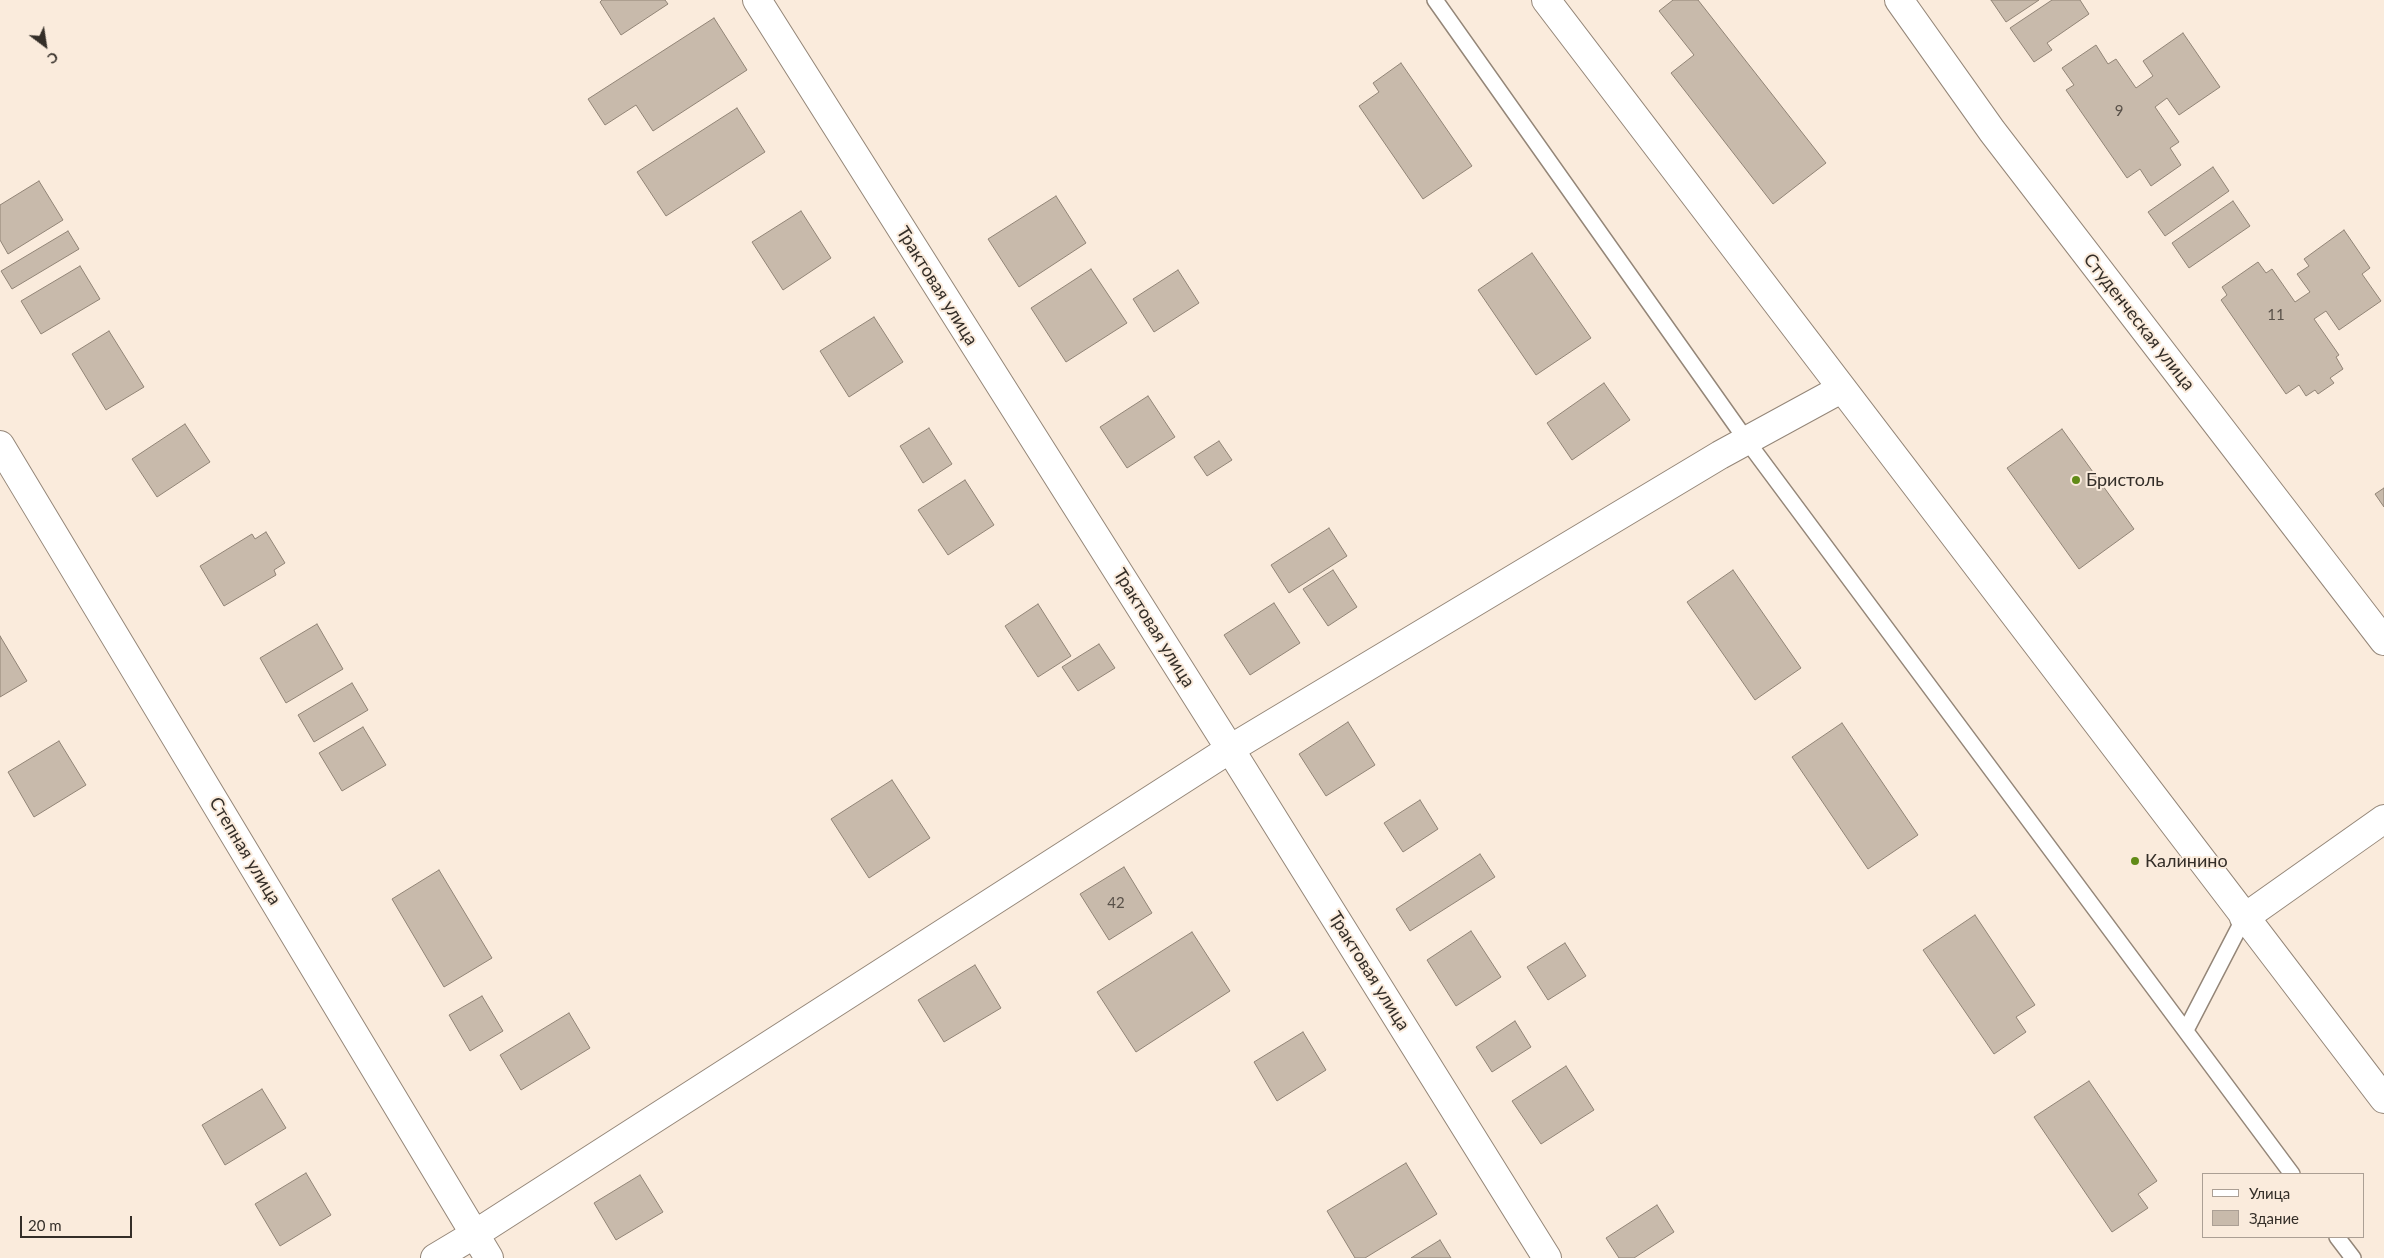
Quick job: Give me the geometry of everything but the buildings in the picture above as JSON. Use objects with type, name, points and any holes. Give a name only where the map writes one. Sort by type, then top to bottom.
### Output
[{"type":"street","name":"Трактовая улица","points":[[757,0],[1230,749],[1547,1258]]},
{"type":"street","points":[[1546,0],[2244,918],[2384,1099]]},
{"type":"street","name":"Студенческая улица","points":[[1899,0],[1992,131],[2384,641]]},
{"type":"street","points":[[435,1258],[1230,749],[1747,441],[1841,389]]},
{"type":"street","name":"Степная улица","points":[[0,445],[489,1258]]},
{"type":"street","points":[[2244,918],[2384,819]]},
{"type":"lane","points":[[1436,0],[1747,441],[2291,1173]]},
{"type":"lane","points":[[2186,1030],[2244,918]]},
{"type":"lane","points":[[2338,1238],[2352,1258]]},
{"type":"place","name":"Бристоль","points":[[2076,480]]},
{"type":"place","name":"Калинино","points":[[2135,861]]}]
